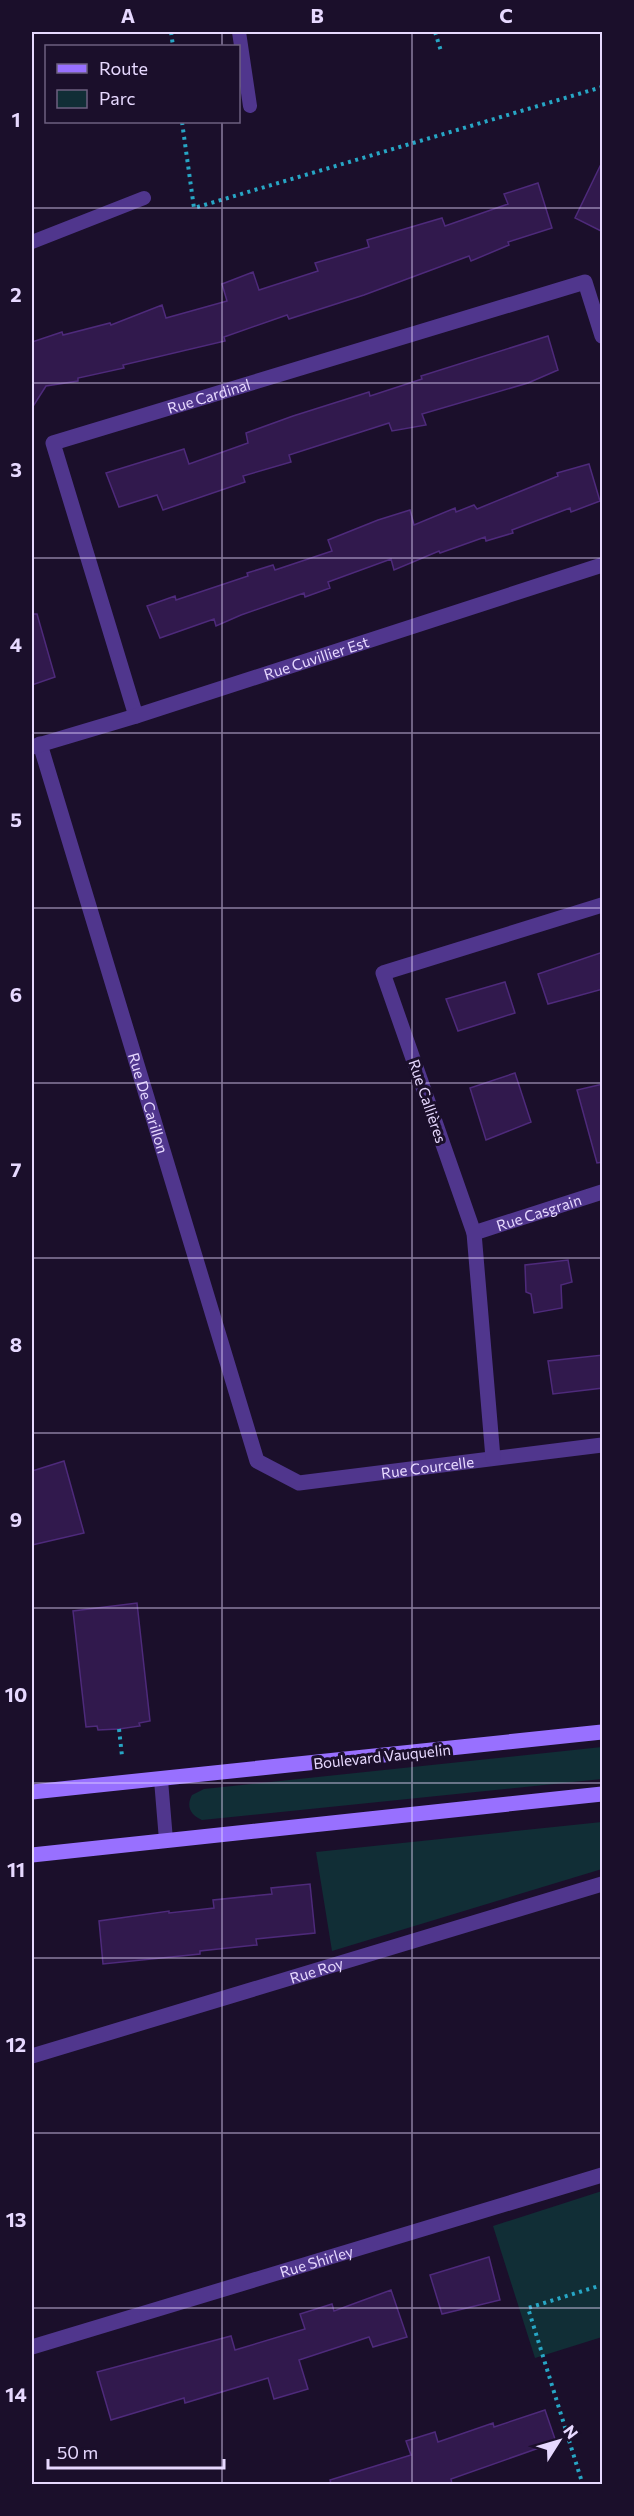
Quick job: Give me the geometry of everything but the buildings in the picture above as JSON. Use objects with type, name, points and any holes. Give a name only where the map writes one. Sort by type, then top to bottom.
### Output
[{"type":"street","name":"Rue Cardinal","points":[[136,716],[53,443],[585,282],[603,336]]},
{"type":"street","name":"Rue Cuvillier Est","points":[[36,746],[136,716],[603,565]]},
{"type":"street","name":"Rue De Carillon","points":[[36,746],[257,1461]]},
{"type":"street","name":"Rue Callières","points":[[493,1458],[474,1233],[383,973],[603,905]]},
{"type":"street","name":"Rue Casgrain","points":[[474,1233],[603,1192]]},
{"type":"street","name":"Rue Courcelle","points":[[257,1461],[299,1483],[603,1444]]},
{"type":"street","name":"Boulevard Vauquelin","points":[[32,1792],[603,1732]]},
{"type":"street","points":[[32,1855],[603,1794]]},
{"type":"street","name":"Rue Roy","points":[[32,2056],[603,1884]]},
{"type":"street","name":"Rue Shirley","points":[[32,2347],[603,2175]]},
{"type":"lane","points":[[239,32],[250,106]]},
{"type":"lane","points":[[32,242],[144,198]]},
{"type":"lane","points":[[161,1780],[166,1840]]},
{"type":"path","points":[[435,32],[441,51]]},
{"type":"path","points":[[183,123],[194,208],[603,87]]},
{"type":"path","points":[[119,1729],[122,1756]]},
{"type":"path","points":[[581,2479],[528,2308],[603,2285]]},
{"type":"green space","points":[[602,1747],[602,1779],[202,1820],[192,1813],[189,1806],[192,1795],[204,1789]]},
{"type":"green space","points":[[602,1822],[602,1869],[332,1951],[316,1852]]},
{"type":"green space","points":[[602,2191],[602,2337],[535,2358],[493,2226]]}]
